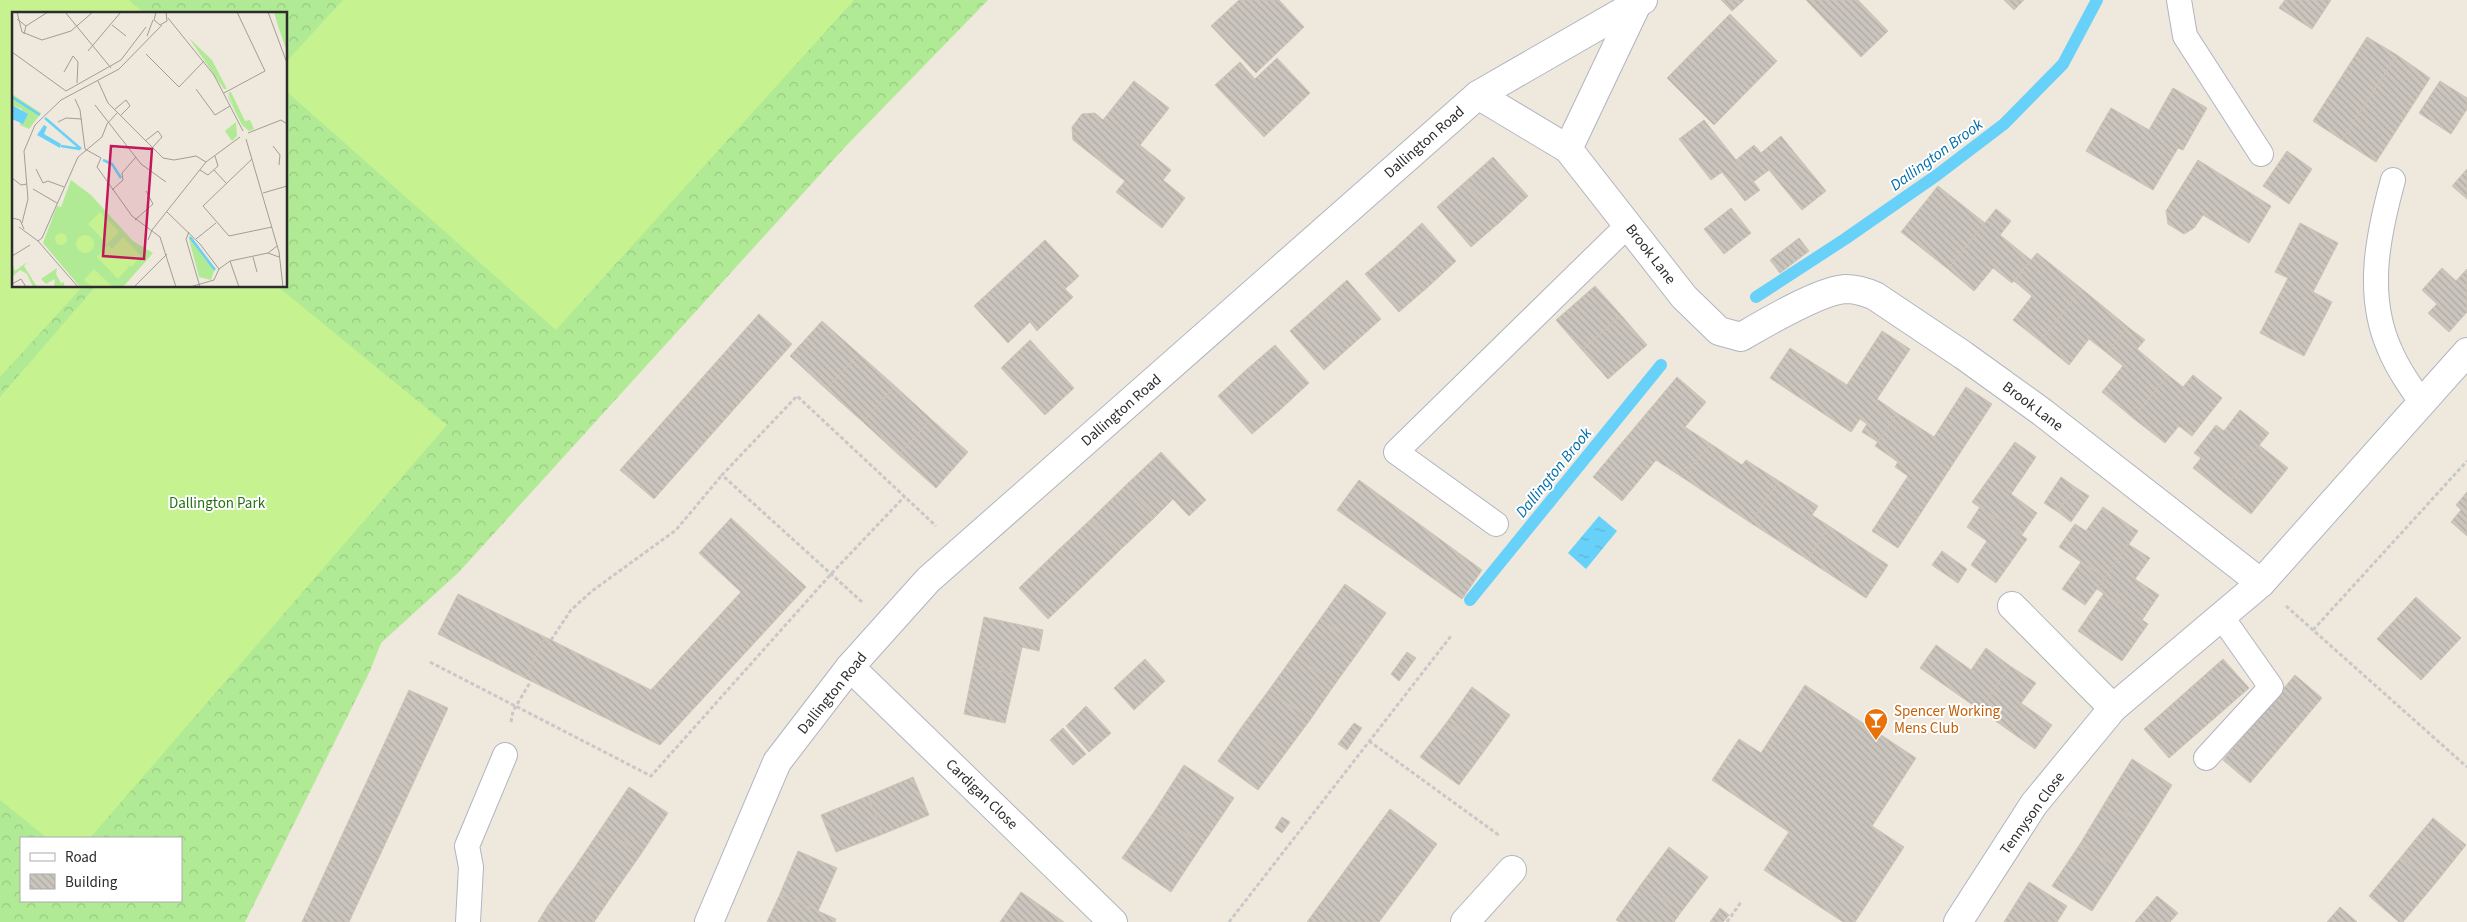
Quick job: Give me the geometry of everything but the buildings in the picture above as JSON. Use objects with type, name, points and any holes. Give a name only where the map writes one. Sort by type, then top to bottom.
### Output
[{"type":"street","name":"Dallington Road","points":[[709,922],[777,762],[850,667],[928,580],[1478,95],[1640,3]]},
{"type":"street","points":[[1568,149],[1640,3]]},
{"type":"street","name":"Brook Lane","points":[[1478,95],[1568,149],[1684,297],[1718,331],[1741,337],[1817,298],[1845,289],[1862,290],[1875,296],[1963,355],[2042,412],[2261,583]]},
{"type":"street","points":[[2261,583],[2467,352]]},
{"type":"street","name":"Tennyson Close","points":[[1958,922],[2034,804],[2113,708],[2261,583]]},
{"type":"street","points":[[2012,606],[2113,708]]},
{"type":"street","name":"Cardigan Close","points":[[850,667],[1113,922]]},
{"type":"street","points":[[1465,922],[1512,870]]},
{"type":"lane","points":[[2179,0],[2185,36],[2261,154]]},
{"type":"lane","points":[[2393,180],[2377,250],[2375,274],[2379,305],[2389,349],[2422,403]]},
{"type":"lane","points":[[1496,524],[1396,452],[1628,225]]},
{"type":"lane","points":[[2206,758],[2271,687],[2222,616]]},
{"type":"lane","points":[[468,922],[471,867],[467,846],[505,755]]},
{"type":"path","points":[[551,640],[571,610],[592,591],[676,530],[722,476],[797,396],[962,550]]},
{"type":"path","points":[[2313,630],[2467,461]]},
{"type":"path","points":[[722,476],[888,626]]},
{"type":"path","points":[[430,662],[651,776],[831,574],[905,496]]},
{"type":"path","points":[[2261,583],[2467,767]]},
{"type":"path","points":[[1229,922],[1452,636]]},
{"type":"path","points":[[505,755],[513,711],[531,681]]},
{"type":"path","points":[[1369,741],[1505,840],[1512,870]]},
{"type":"path","points":[[1727,922],[1741,902]]},
{"type":"green space","name":"Dallington Park","points":[[0,0],[988,0],[845,147],[459,572],[381,643],[370,671],[245,922],[0,922]]},
{"type":"green space","points":[[0,0],[129,0],[143,12],[12,12],[12,288],[81,288],[0,377]]},
{"type":"green space","points":[[343,0],[854,0],[556,330],[288,93],[288,60]]},
{"type":"green space","points":[[94,288],[279,288],[447,425],[91,837],[46,837],[0,800],[0,397]]},
{"type":"water","points":[[1599,516],[1617,531],[1586,569],[1568,553]]},
{"type":"waterway","name":"Dallington Brook","points":[[1756,297],[1845,239],[1937,175],[2004,124],[2063,64],[2097,0]]},
{"type":"waterway","name":"Dallington Brook","points":[[1470,600],[1661,365]]},
{"type":"place","name":"Spencer Working Mens Club","points":[[1876,741]]}]
